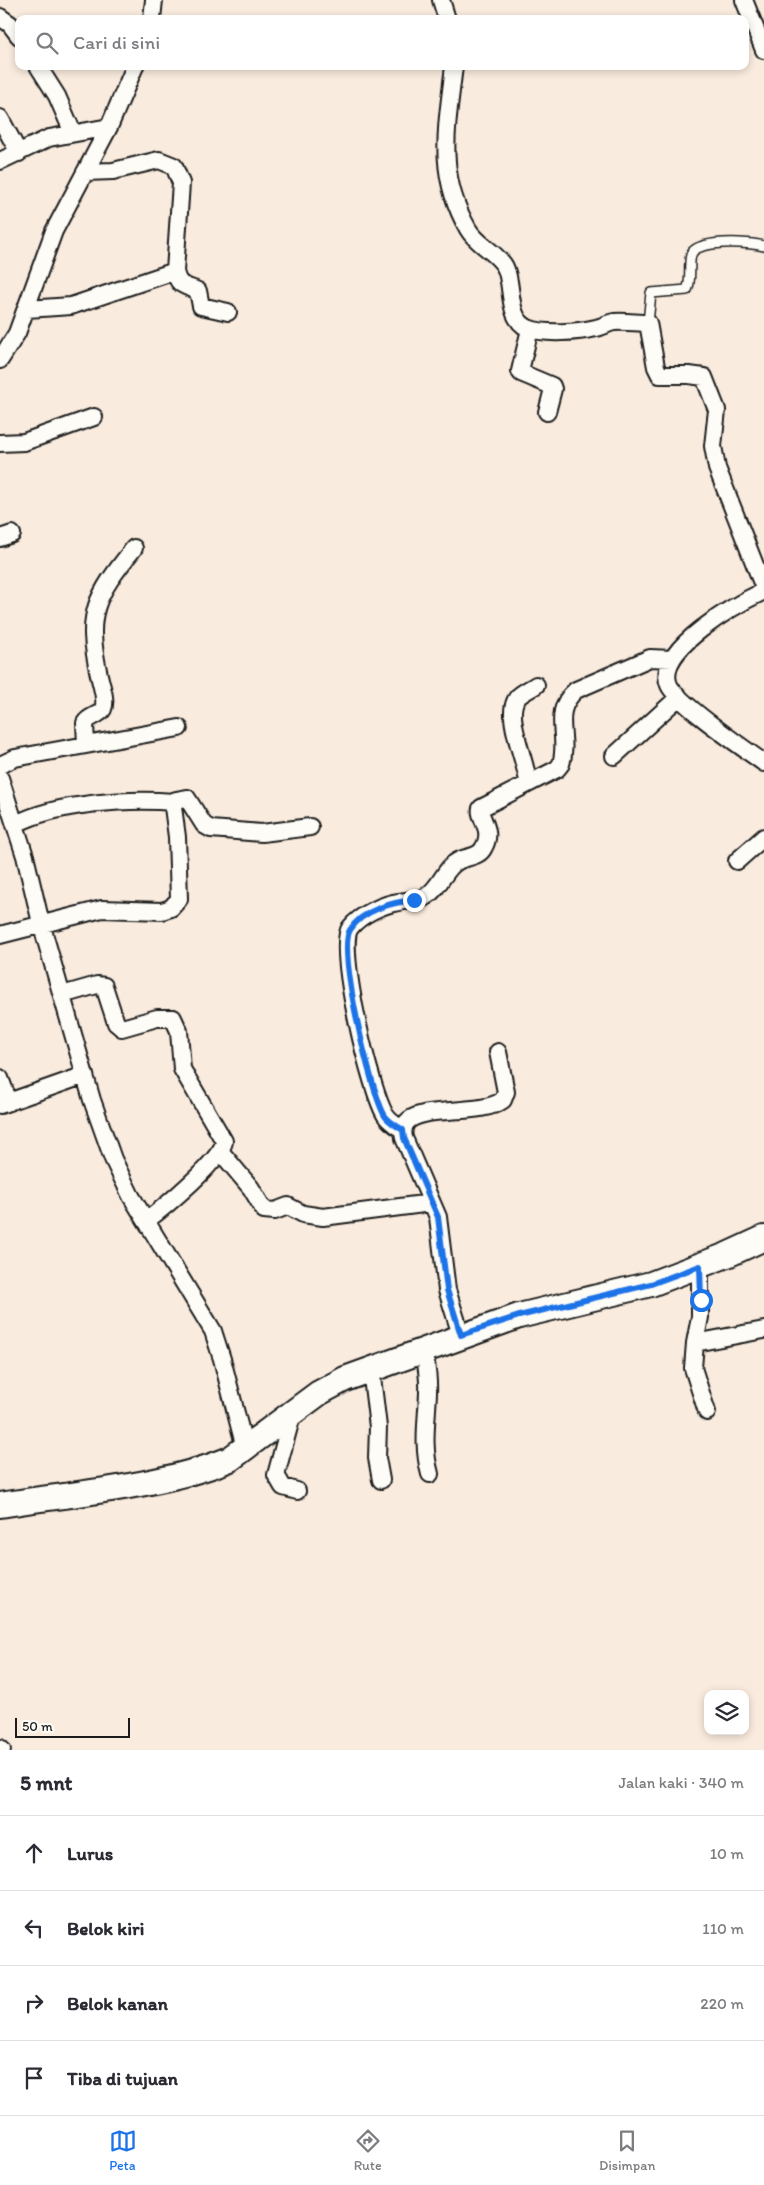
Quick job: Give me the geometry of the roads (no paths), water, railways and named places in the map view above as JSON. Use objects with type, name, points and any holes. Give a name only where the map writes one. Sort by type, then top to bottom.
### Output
[{"type":"street","points":[[152,15],[154,0]]},
{"type":"street","points":[[441,0],[446,15]]},
{"type":"street","points":[[744,0],[764,50]]},
{"type":"street","points":[[0,17],[10,24],[15,31]]},
{"type":"street","points":[[41,70],[57,96],[74,133]]},
{"type":"street","points":[[0,360],[17,333],[54,231],[110,127],[133,70]]},
{"type":"street","points":[[454,70],[446,140],[446,168],[450,185],[475,240],[505,267],[513,308],[521,324],[530,329],[568,333],[599,328],[616,322],[648,323],[656,367],[660,376],[698,375],[707,381],[717,410],[713,446],[717,468],[764,589],[690,637],[672,659],[668,683],[679,697],[764,763]]},
{"type":"street","points":[[0,118],[19,152]]},
{"type":"street","points":[[0,161],[49,138],[110,127]]},
{"type":"street","points":[[85,172],[114,171],[159,160],[174,166],[181,183],[174,271],[179,284],[198,291],[201,306],[228,312]]},
{"type":"street","points":[[27,309],[70,306],[174,271]]},
{"type":"street","points":[[530,329],[520,370],[521,373],[552,386],[553,389],[547,412]]},
{"type":"street","points":[[0,443],[24,442],[94,417]]},
{"type":"street","points":[[86,745],[85,723],[101,712],[104,702],[93,647],[92,621],[100,597],[110,578],[134,548]]},
{"type":"street","points":[[403,1130],[386,1116],[373,1087],[356,1016],[346,942],[350,928],[385,905],[426,897],[435,889],[454,864],[480,852],[485,847],[488,832],[480,812],[481,808],[528,782],[557,769],[562,764],[563,708],[568,697],[576,690],[650,658],[672,659]]},
{"type":"street","points":[[528,782],[525,763],[512,718],[513,705],[518,696],[536,685]]},
{"type":"street","points":[[614,756],[679,697]]},
{"type":"street","points":[[0,765],[15,758],[179,728]]},
{"type":"street","points":[[0,778],[16,824],[41,923],[85,1075],[113,1158],[131,1196],[213,1331],[222,1359],[244,1448]]},
{"type":"street","points":[[16,824],[35,814],[63,809],[151,800],[174,802],[183,797],[187,798],[204,825],[211,829],[262,833],[310,827]]},
{"type":"street","points":[[0,935],[41,923],[102,910],[162,911],[176,904],[179,899],[177,837],[172,807],[174,802]]},
{"type":"street","points":[[737,861],[764,837]]},
{"type":"street","points":[[62,995],[97,985],[104,986],[116,1024],[122,1028],[157,1018],[173,1018],[179,1030],[182,1069],[224,1140],[220,1151],[172,1201],[146,1220]]},
{"type":"street","points":[[461,1335],[447,1290],[440,1224],[404,1138],[403,1130],[406,1124],[421,1114],[487,1107],[503,1100],[506,1092],[498,1052]]},
{"type":"street","points":[[0,1078],[4,1104],[85,1075]]},
{"type":"street","points":[[220,1151],[251,1188],[264,1210],[275,1211],[288,1206],[302,1214],[323,1217],[431,1203]]},
{"type":"street","points":[[0,1506],[167,1478],[218,1464],[244,1448],[319,1393],[344,1379],[461,1335],[519,1316],[651,1284],[700,1266],[764,1238]]},
{"type":"street","points":[[700,1266],[700,1317],[693,1368],[707,1412]]},
{"type":"street","points":[[695,1343],[764,1330]]},
{"type":"street","points":[[424,1349],[428,1391],[424,1436],[425,1457],[430,1474]]},
{"type":"street","points":[[370,1370],[378,1427],[377,1458],[381,1480]]},
{"type":"street","points":[[293,1412],[276,1475],[283,1487],[297,1491]]},
{"type":"lane","points":[[648,323],[651,293],[687,290],[691,254],[694,249],[709,244],[764,246]]}]
